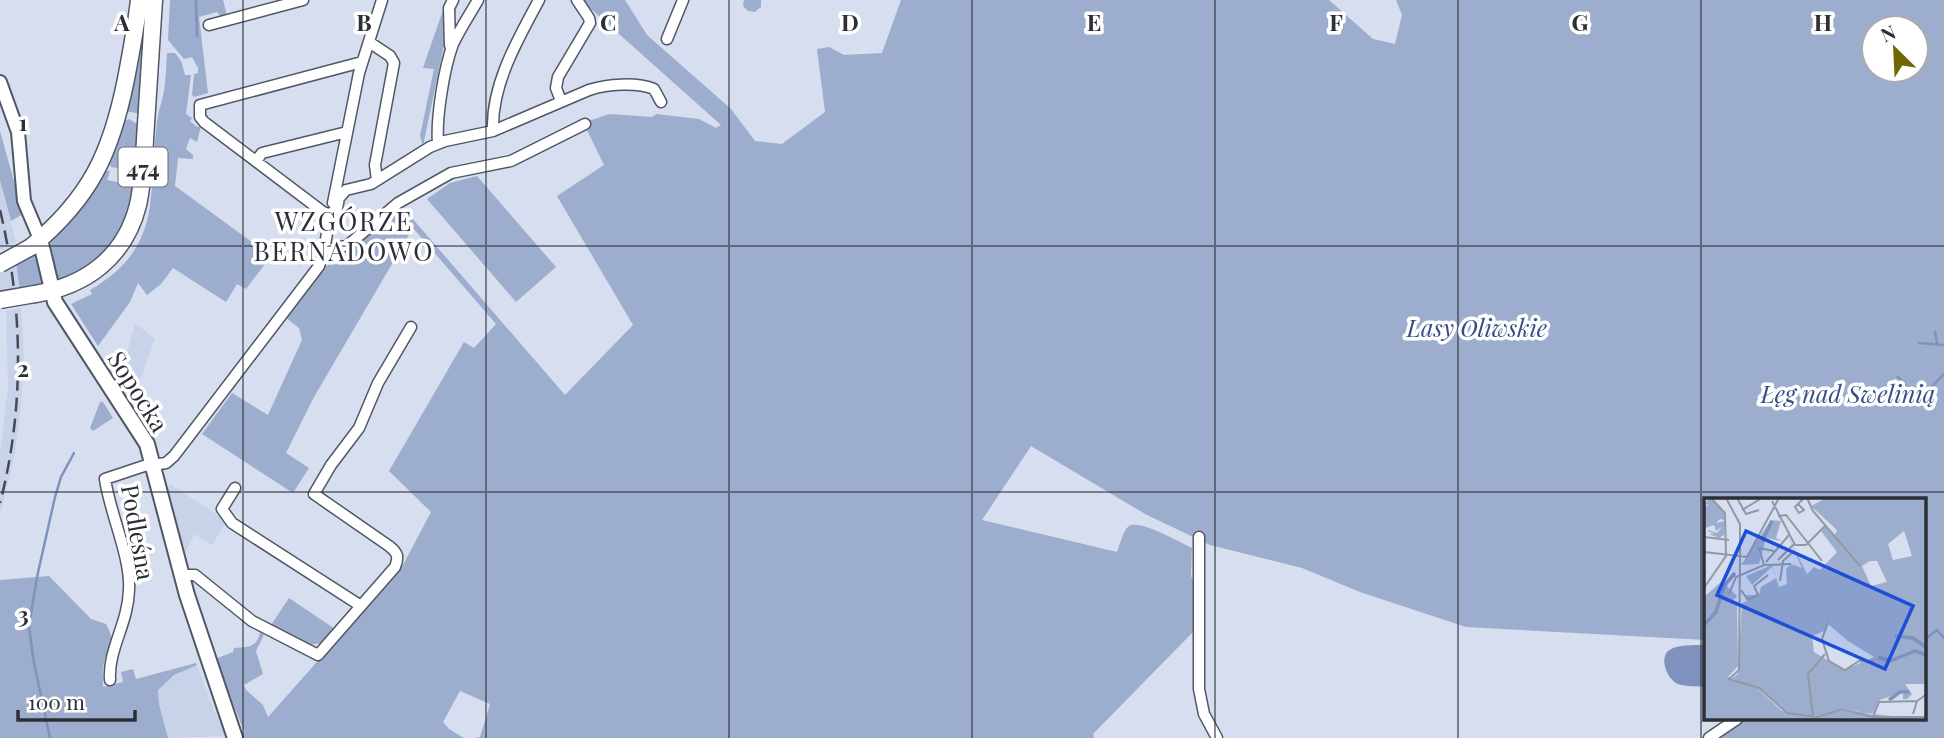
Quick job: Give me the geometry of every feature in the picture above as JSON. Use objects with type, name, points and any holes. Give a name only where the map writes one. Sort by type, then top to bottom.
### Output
[{"type":"main road","name":"474","points":[[0,264],[35,243],[69,212],[91,180],[110,144],[118,117],[138,0]]},
{"type":"main road","name":"474","points":[[0,300],[73,285],[95,271],[125,238],[140,195],[154,0]]},
{"type":"main road","points":[[118,117],[136,115],[146,123]]},
{"type":"main road","name":"Sopocka","points":[[35,243],[43,293],[55,302],[140,430],[153,466],[201,639],[235,738]]},
{"type":"street","points":[[209,25],[303,0]]},
{"type":"street","points":[[153,466],[166,463],[174,456],[319,266],[362,62],[382,0]]},
{"type":"street","points":[[452,48],[449,8],[453,0]]},
{"type":"street","points":[[438,143],[438,121],[452,48],[478,0]]},
{"type":"street","points":[[493,131],[495,108],[507,64],[539,0]]},
{"type":"street","points":[[561,101],[555,89],[558,77],[590,23],[577,0]]},
{"type":"street","points":[[667,39],[683,0]]},
{"type":"street","points":[[369,42],[390,56],[394,63],[375,165],[377,180]]},
{"type":"street","points":[[330,215],[204,122],[200,117],[200,105],[362,62]]},
{"type":"street","points":[[0,82],[18,132],[24,201],[35,243]]},
{"type":"street","points":[[330,215],[337,208],[339,198],[346,190],[366,186],[438,143],[493,131],[600,86],[645,86],[654,89],[661,102]]},
{"type":"street","points":[[324,251],[348,245],[398,202],[451,173],[511,161],[585,124]]},
{"type":"street","points":[[256,161],[262,153],[347,132]]},
{"type":"street","points":[[182,575],[195,575],[252,621],[318,655],[395,567],[398,554],[314,494],[331,465],[359,428],[378,383],[411,327]]},
{"type":"street","name":"Podleśna","points":[[110,680],[112,655],[124,624],[129,586],[105,479],[144,466],[153,466]]},
{"type":"street","points":[[234,488],[222,507],[232,523],[361,606]]},
{"type":"street","points":[[1199,537],[1199,689],[1204,715],[1217,738]]},
{"type":"street","points":[[1709,738],[1736,720]]},
{"type":"shaded area","points":[[0,180],[16,242],[0,250]]},
{"type":"shaded area","points":[[16,262],[20,292],[0,295],[0,269]]},
{"type":"shaded area","points":[[21,308],[24,360],[21,404],[15,453],[0,516],[0,454],[8,387],[6,311]]},
{"type":"shaded area","points":[[135,323],[155,339],[135,394],[130,386],[126,389],[120,379]]},
{"type":"shaded area","points":[[171,485],[227,521],[212,545],[194,534],[186,552],[165,489]]},
{"type":"shaded area","points":[[1704,645],[1704,687],[1685,686],[1674,682],[1665,664],[1668,651]]},
{"type":"shaded area","points":[[197,665],[214,711],[228,736],[168,738],[158,690],[174,675]]},
{"type":"green space","points":[[145,0],[149,0],[141,114],[125,111]]},
{"type":"green space","points":[[170,0],[223,0],[227,16],[222,18],[217,12],[199,17],[208,93],[194,97],[192,95],[194,74],[198,73],[198,68],[192,57],[184,59],[168,40]]},
{"type":"green space","name":"Lasy Oliwskie","points":[[581,0],[625,0],[647,35],[731,109],[755,141],[782,144],[825,112],[817,49],[829,47],[844,55],[882,53],[901,0],[1329,0],[1373,39],[1395,44],[1402,15],[1396,0],[1944,0],[1944,738],[1706,738],[1733,720],[1926,720],[1926,498],[1704,498],[1704,640],[1466,627],[1360,592],[1302,568],[1210,545],[1145,514],[1031,446],[982,520],[1117,552],[1129,526],[1142,526],[1192,548],[1194,631],[1093,734],[1094,738],[474,738],[480,737],[490,704],[460,691],[443,722],[464,738],[242,738],[244,731],[215,659],[233,652],[234,648],[254,644],[260,632],[264,635],[256,651],[263,674],[244,685],[263,705],[268,717],[403,565],[431,512],[389,471],[464,342],[474,348],[496,324],[413,228],[314,397],[286,453],[309,468],[293,493],[202,434],[232,393],[268,415],[302,340],[299,328],[285,317],[320,271],[381,224],[405,210],[565,395],[633,325],[557,196],[604,165],[586,128],[586,122],[609,114],[652,117],[656,114],[699,119],[716,128],[721,125]]},
{"type":"green space","points":[[744,0],[761,0],[761,7],[755,12],[748,11],[743,6]]},
{"type":"green space","points":[[443,10],[444,45],[423,146],[420,136],[434,69],[423,68]]},
{"type":"green space","points":[[167,53],[175,53],[181,61],[185,75],[191,75],[186,114],[197,127],[201,126],[197,142],[190,138],[186,149],[193,155],[193,159],[178,158],[175,186],[271,256],[246,289],[237,284],[226,302],[173,268],[161,284],[147,295],[138,283],[130,302],[98,346],[71,304],[92,294],[90,290],[114,273],[131,256],[142,237],[151,196],[154,149],[165,86]]},
{"type":"green space","points":[[129,119],[139,125],[139,161],[128,222],[93,267],[57,281],[52,235],[103,171],[110,171],[107,180],[126,184],[127,177],[123,169],[111,167],[107,159],[123,122]]},
{"type":"green space","points":[[0,131],[23,214],[11,221],[0,180]]},
{"type":"green space","points":[[477,176],[556,267],[516,302],[427,199],[450,183]]},
{"type":"green space","points":[[37,255],[46,286],[20,292],[16,262]]},
{"type":"green space","points":[[100,402],[103,402],[113,418],[93,431],[90,428]]},
{"type":"green space","points":[[49,576],[91,619],[106,624],[111,640],[103,666],[103,687],[123,682],[121,672],[133,669],[136,679],[196,663],[197,665],[174,675],[158,690],[168,738],[0,738],[0,580]]},
{"type":"green space","points":[[289,598],[335,629],[322,643],[309,645],[271,625]]},
{"type":"waterway","points":[[196,0],[197,36]]},
{"type":"waterway","points":[[1935,332],[1937,343]]},
{"type":"waterway","points":[[1919,343],[1944,345]]},
{"type":"waterway","points":[[1898,377],[1919,400],[1944,374]]},
{"type":"waterway","points":[[50,738],[29,626],[55,497],[61,477],[74,453]]},
{"type":"waterway","points":[[1926,636],[1937,630],[1944,638]]},
{"type":"railway","points":[[0,210],[13,283],[18,357],[14,430],[0,503]]},
{"type":"district","name":"WZGÓRZE BERNADOWO","points":[[344,235]]},
{"type":"park label","name":"Łęg nad Swelinią","points":[[1848,393]]}]
